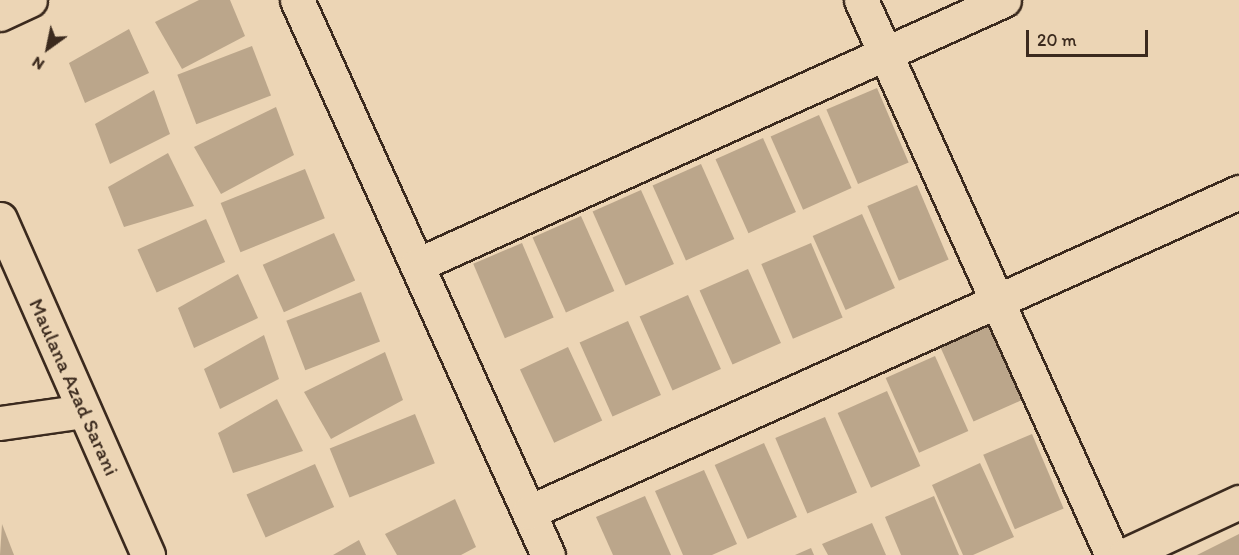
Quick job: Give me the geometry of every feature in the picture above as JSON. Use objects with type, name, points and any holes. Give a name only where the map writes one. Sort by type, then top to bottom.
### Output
[{"type":"street","points":[[0,14],[30,0]]},
{"type":"street","points":[[297,0],[548,555]]},
{"type":"street","points":[[861,0],[1112,555]]},
{"type":"street","points":[[417,265],[1004,0]]},
{"type":"street","points":[[529,512],[1239,192]]},
{"type":"street","name":"Maulana Azad Sarani","points":[[0,219],[148,555]]},
{"type":"street","points":[[0,423],[84,411]]},
{"type":"street","points":[[1125,555],[1239,502]]},
{"type":"building","points":[[199,0],[230,0],[245,36],[182,69],[155,22]]},
{"type":"building","points":[[129,29],[149,73],[85,103],[69,63]]},
{"type":"building","points":[[252,46],[271,95],[196,124],[177,75]]},
{"type":"building","points":[[877,88],[909,163],[858,184],[826,109]]},
{"type":"building","points":[[154,90],[170,134],[110,164],[95,124]]},
{"type":"building","points":[[276,107],[294,155],[221,194],[194,147]]},
{"type":"building","points":[[819,115],[852,188],[803,210],[771,137]]},
{"type":"building","points":[[763,138],[796,212],[748,233],[715,159]]},
{"type":"building","points":[[168,153],[194,206],[124,227],[108,187]]},
{"type":"building","points":[[701,164],[734,239],[686,260],[653,186]]},
{"type":"building","points":[[305,169],[325,218],[240,252],[221,203]]},
{"type":"building","points":[[917,185],[949,260],[899,281],[867,206]]},
{"type":"building","points":[[641,190],[674,264],[626,286],[593,212]]},
{"type":"building","points":[[862,214],[895,288],[846,310],[813,236]]},
{"type":"building","points":[[581,216],[614,291],[566,312],[533,238]]},
{"type":"building","points":[[206,219],[225,262],[157,292],[137,250]]},
{"type":"building","points":[[334,233],[355,281],[284,312],[263,265]]},
{"type":"building","points":[[522,243],[554,318],[505,338],[473,264]]},
{"type":"building","points":[[811,243],[843,318],[793,339],[761,264]]},
{"type":"building","points":[[748,269],[781,343],[733,365],[700,291]]},
{"type":"building","points":[[238,274],[258,318],[194,348],[178,308]]},
{"type":"building","points":[[361,292],[380,341],[305,370],[286,321]]},
{"type":"building","points":[[688,295],[721,369],[673,391],[640,317]]},
{"type":"building","points":[[628,321],[661,395],[613,417],[580,343]]},
{"type":"building","points":[[989,326],[1022,400],[974,422],[941,348]]},
{"type":"building","points":[[264,335],[279,379],[220,409],[204,369]]},
{"type":"building","points":[[568,347],[602,420],[554,443],[520,369]]},
{"type":"building","points":[[385,352],[403,400],[331,439],[304,392]]},
{"type":"building","points":[[935,356],[968,431],[919,453],[886,378]]},
{"type":"building","points":[[887,391],[920,466],[871,488],[838,413]]},
{"type":"building","points":[[277,399],[303,451],[233,473],[218,433]]},
{"type":"building","points":[[415,414],[435,463],[350,498],[330,448]]},
{"type":"building","points":[[825,417],[857,492],[807,514],[775,438]]},
{"type":"building","points":[[1032,434],[1064,509],[1015,529],[983,455]]},
{"type":"building","points":[[764,443],[797,517],[748,539],[715,465]]},
{"type":"building","points":[[980,463],[1014,537],[973,555],[963,555],[932,485]]},
{"type":"building","points":[[315,464],[334,507],[266,537],[246,495]]},
{"type":"building","points":[[704,470],[737,544],[712,555],[683,555],[655,491]]},
{"type":"building","points":[[645,496],[671,555],[613,555],[596,517]]},
{"type":"building","points":[[934,496],[959,555],[901,555],[885,517]]},
{"type":"building","points":[[455,499],[476,547],[461,555],[397,555],[385,534]]},
{"type":"building","points":[[872,523],[886,555],[828,555],[822,544]]},
{"type":"building","points":[[2,524],[14,555],[0,555]]},
{"type":"building","points":[[1239,534],[1239,555],[1197,555]]},
{"type":"building","points":[[359,540],[366,555],[333,555]]},
{"type":"building","points":[[811,548],[814,555],[795,555]]}]
